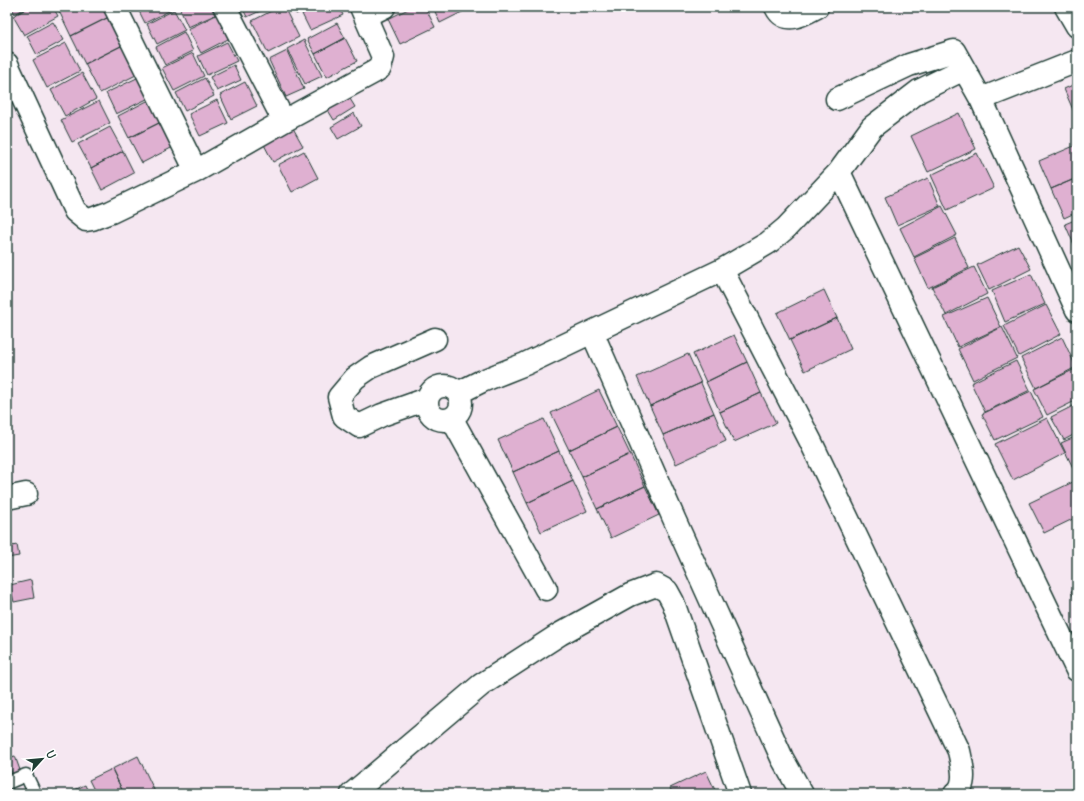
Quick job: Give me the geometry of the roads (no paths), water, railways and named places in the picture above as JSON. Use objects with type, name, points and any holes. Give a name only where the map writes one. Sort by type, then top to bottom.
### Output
[{"type":"street","points":[[115,7],[196,172]]},
{"type":"street","points":[[225,7],[284,121]]},
{"type":"street","points":[[776,7],[782,16],[787,17],[801,16],[817,7]]},
{"type":"street","points":[[1066,7],[1077,26]]},
{"type":"street","points":[[7,64],[75,211],[79,216],[86,220],[92,220],[196,172],[380,68],[383,57],[382,50],[371,10]]},
{"type":"street","points":[[837,99],[909,65],[954,50],[981,99],[1077,310]]},
{"type":"street","points":[[981,99],[1077,61]]},
{"type":"street","points":[[458,393],[592,332],[722,270],[768,242],[786,228],[839,172],[872,127],[919,91],[964,69]]},
{"type":"street","points":[[839,172],[1077,670]]},
{"type":"street","points":[[722,270],[810,440],[959,751],[964,776],[958,792],[955,794]]},
{"type":"street","points":[[592,332],[782,758],[802,794]]},
{"type":"street","points":[[428,399],[382,415],[359,426],[344,416],[339,397],[355,378],[371,367],[435,339]]},
{"type":"street","points":[[445,386],[452,388],[458,393],[462,400],[458,414],[452,419],[444,421],[437,419],[430,414],[427,407],[428,399],[431,392],[437,388],[445,386]]},
{"type":"street","points":[[452,419],[546,589]]},
{"type":"street","points":[[352,794],[481,686],[560,634],[630,595],[656,585],[667,592],[673,602],[740,794]]},
{"type":"lane","points":[[7,783],[26,775],[35,794]]}]
